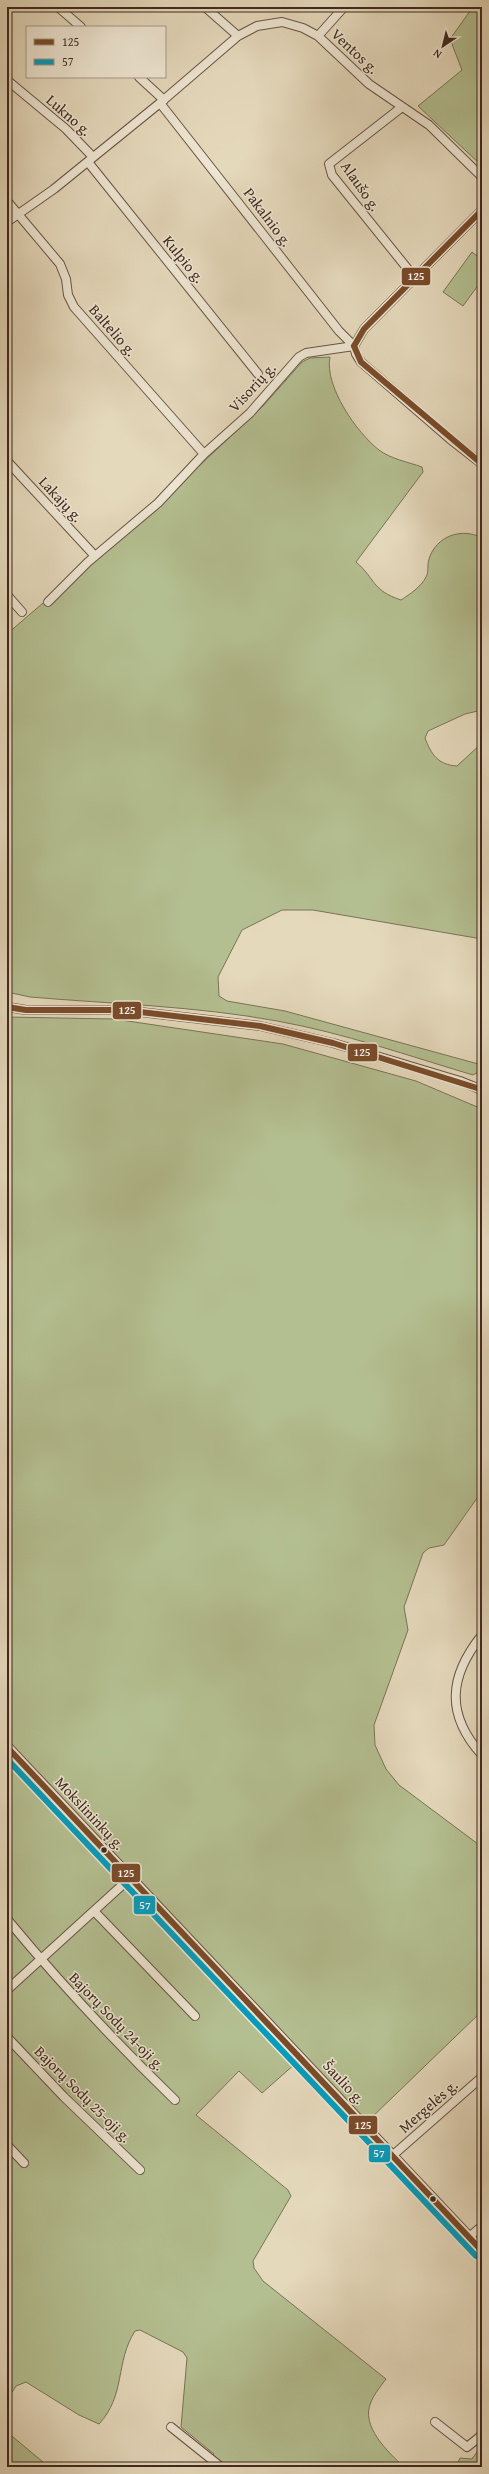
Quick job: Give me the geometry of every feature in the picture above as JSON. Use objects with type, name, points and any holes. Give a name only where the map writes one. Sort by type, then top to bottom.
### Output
[{"type":"street","points":[[58,7],[81,26]]},
{"type":"street","points":[[205,7],[238,36]]},
{"type":"street","points":[[318,36],[344,7]]},
{"type":"street","name":"Ventos g.","points":[[7,222],[18,216],[162,102],[238,36],[254,27],[282,22],[297,25],[318,36],[369,84],[429,125],[482,177]]},
{"type":"street","name":"Pakalnio g.","points":[[141,78],[162,102],[339,331],[354,346],[361,362],[450,439],[482,464]]},
{"type":"street","name":"Lukno g.","points":[[7,80],[66,129],[91,159]]},
{"type":"street","name":"Alaušo g.","points":[[402,107],[329,164],[332,175],[415,278]]},
{"type":"street","name":"Kulpio g.","points":[[91,159],[258,374]]},
{"type":"street","name":"Baltelio g.","points":[[7,201],[18,216],[60,264],[66,279],[68,295],[74,307],[204,454]]},
{"type":"street","points":[[354,346],[364,329],[482,210]]},
{"type":"street","name":"Visorių g.","points":[[48,602],[95,556],[158,503],[204,454],[250,412],[299,357],[306,353],[354,346]]},
{"type":"street","name":"Lakajų g.","points":[[7,460],[95,556]]},
{"type":"street","points":[[7,595],[22,612]]},
{"type":"street","points":[[7,1007],[26,1010],[123,1010],[260,1026],[333,1044],[480,1086]]},
{"type":"street","points":[[482,1635],[472,1647],[459,1672],[455,1695],[460,1722],[470,1740],[482,1754]]},
{"type":"street","name":"Mokslininkų g.","points":[[7,1747],[233,1986]]},
{"type":"street","points":[[7,1990],[130,1878]]},
{"type":"street","points":[[94,1911],[195,2016]]},
{"type":"street","name":"Bajorų Sodų 24-oji g.","points":[[7,1919],[110,2036],[175,2100]]},
{"type":"street","name":"Šaulio g.","points":[[233,1986],[482,2251]]},
{"type":"street","name":"Bajorų Sodų 25-oji g.","points":[[7,2037],[64,2097],[140,2170]]},
{"type":"street","name":"Mergelės g.","points":[[392,2156],[482,2077]]},
{"type":"street","points":[[7,2145],[24,2163]]},
{"type":"street","points":[[469,2238],[482,2226]]},
{"type":"street","points":[[435,2422],[467,2447],[482,2436]]},
{"type":"street","points":[[171,2427],[221,2467]]},
{"type":"green space","points":[[473,7],[482,7],[482,166],[418,106],[462,70],[450,39]]},
{"type":"green space","points":[[472,252],[482,260],[482,280],[463,306],[443,292]]},
{"type":"green space","points":[[330,357],[329,369],[332,381],[337,395],[352,421],[379,450],[394,458],[422,467],[423,472],[356,562],[379,588],[391,596],[401,600],[415,590],[424,581],[428,571],[428,561],[437,544],[444,539],[458,534],[466,533],[482,538],[482,710],[465,714],[428,731],[425,738],[436,758],[450,765],[457,766],[482,743],[482,939],[313,910],[282,910],[242,930],[218,977],[219,996],[227,1001],[285,1011],[482,1065],[482,1070],[473,1075],[352,1038],[277,1021],[216,1012],[30,997],[7,992],[7,634],[167,496],[263,406],[302,362],[310,358]]},
{"type":"green space","points":[[7,1017],[114,1019],[283,1044],[416,1081],[482,1109],[482,1491],[444,1545],[429,1548],[423,1553],[404,1607],[408,1630],[374,1725],[375,1745],[386,1769],[399,1785],[482,1847],[482,2011],[367,2122],[304,2056],[262,2093],[239,2071],[196,2115],[288,2190],[291,2196],[253,2261],[254,2268],[263,2281],[386,2379],[371,2402],[369,2420],[377,2438],[404,2467],[204,2467],[214,2454],[181,2427],[187,2358],[183,2352],[140,2330],[135,2331],[129,2343],[113,2402],[99,2424],[79,2415],[26,2382],[16,2386],[7,2400]]},
{"type":"green space","points":[[7,2432],[49,2467],[7,2467]]},
{"type":"green space","points":[[482,2445],[482,2467],[449,2467],[447,2464],[457,2464],[460,2458],[472,2459]]},
{"type":"transit line","name":"125","points":[[354,346],[364,329],[482,210]]},
{"type":"transit line","name":"125","points":[[354,346],[361,362],[482,464]]},
{"type":"transit line","name":"125","points":[[7,1007],[26,1010],[123,1010],[260,1026],[333,1043],[477,1088]]},
{"type":"transit line","name":"125","points":[[7,1747],[482,2251]]},
{"type":"transit line","name":"57","points":[[7,1759],[476,2256]]}]
